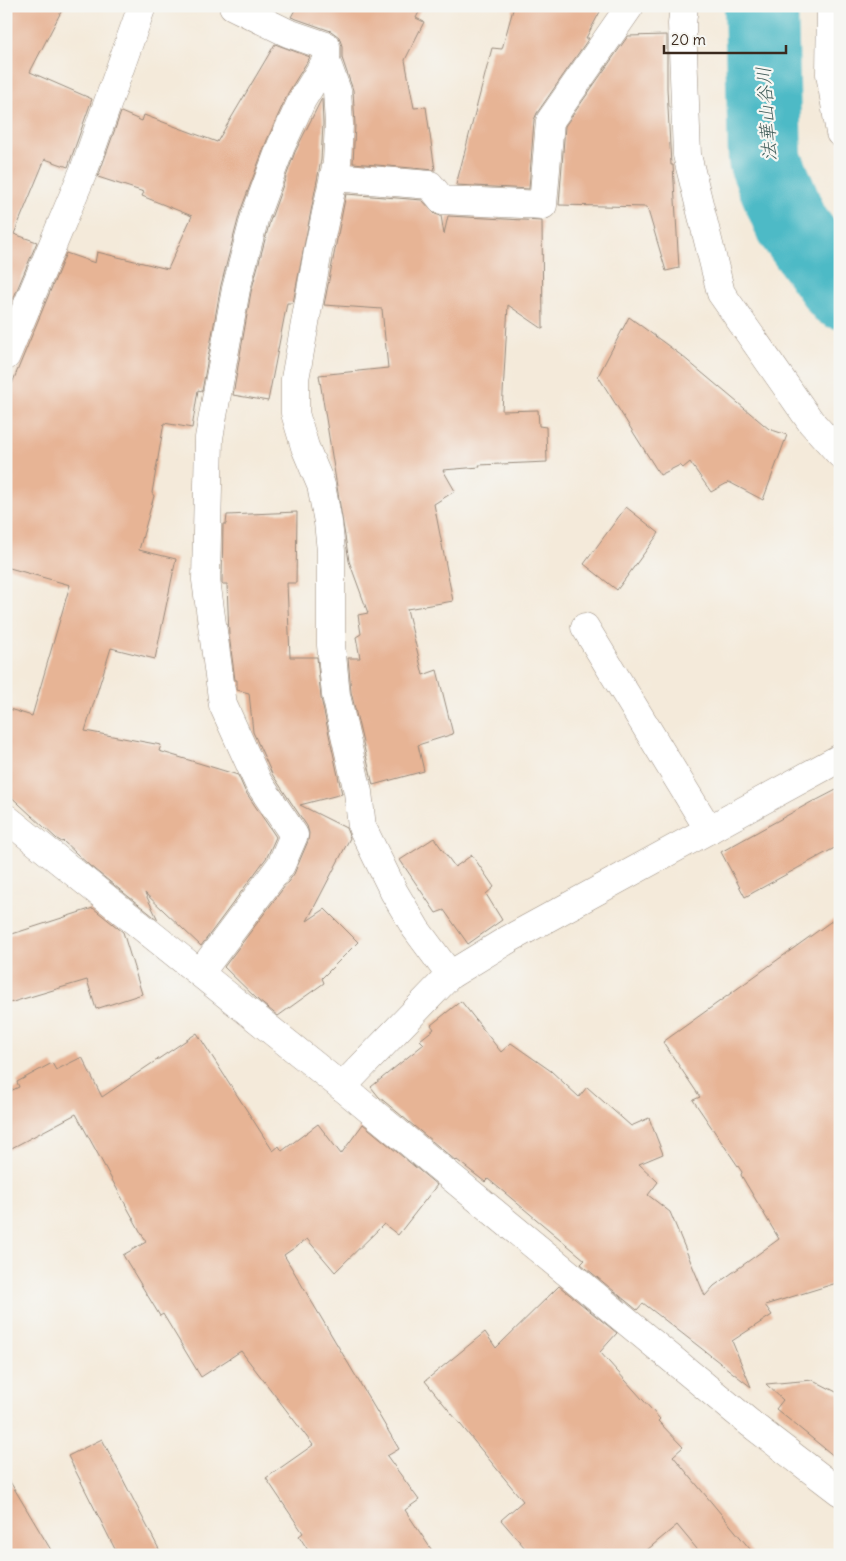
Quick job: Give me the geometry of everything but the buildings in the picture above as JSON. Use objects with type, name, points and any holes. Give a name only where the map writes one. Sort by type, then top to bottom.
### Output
[{"type":"street","points":[[6,356],[84,170],[142,6]]},
{"type":"street","points":[[233,6],[288,33],[326,46],[326,61],[337,91],[339,124],[337,162],[318,250],[295,379],[295,413],[305,447],[321,486],[328,522],[331,551],[331,645],[336,695],[358,792],[362,827],[394,892],[416,929],[450,975]]},
{"type":"street","points":[[334,177],[430,185],[442,200],[543,205],[550,121],[630,6]]},
{"type":"street","points":[[684,6],[682,24],[687,156],[721,293],[812,422],[840,454]]},
{"type":"street","points":[[832,6],[830,74],[840,133]]},
{"type":"street","points":[[200,973],[281,865],[294,835],[258,782],[223,705],[206,580],[209,438],[236,289],[255,216],[281,146],[298,108],[326,61]]},
{"type":"street","points":[[585,627],[709,830]]},
{"type":"street","points":[[342,1087],[450,975],[509,939],[840,758]]},
{"type":"street","points":[[6,818],[342,1087],[751,1424],[840,1492]]},
{"type":"waterway","name":"法華山谷川","points":[[761,6],[765,160],[792,225],[840,292]]}]
